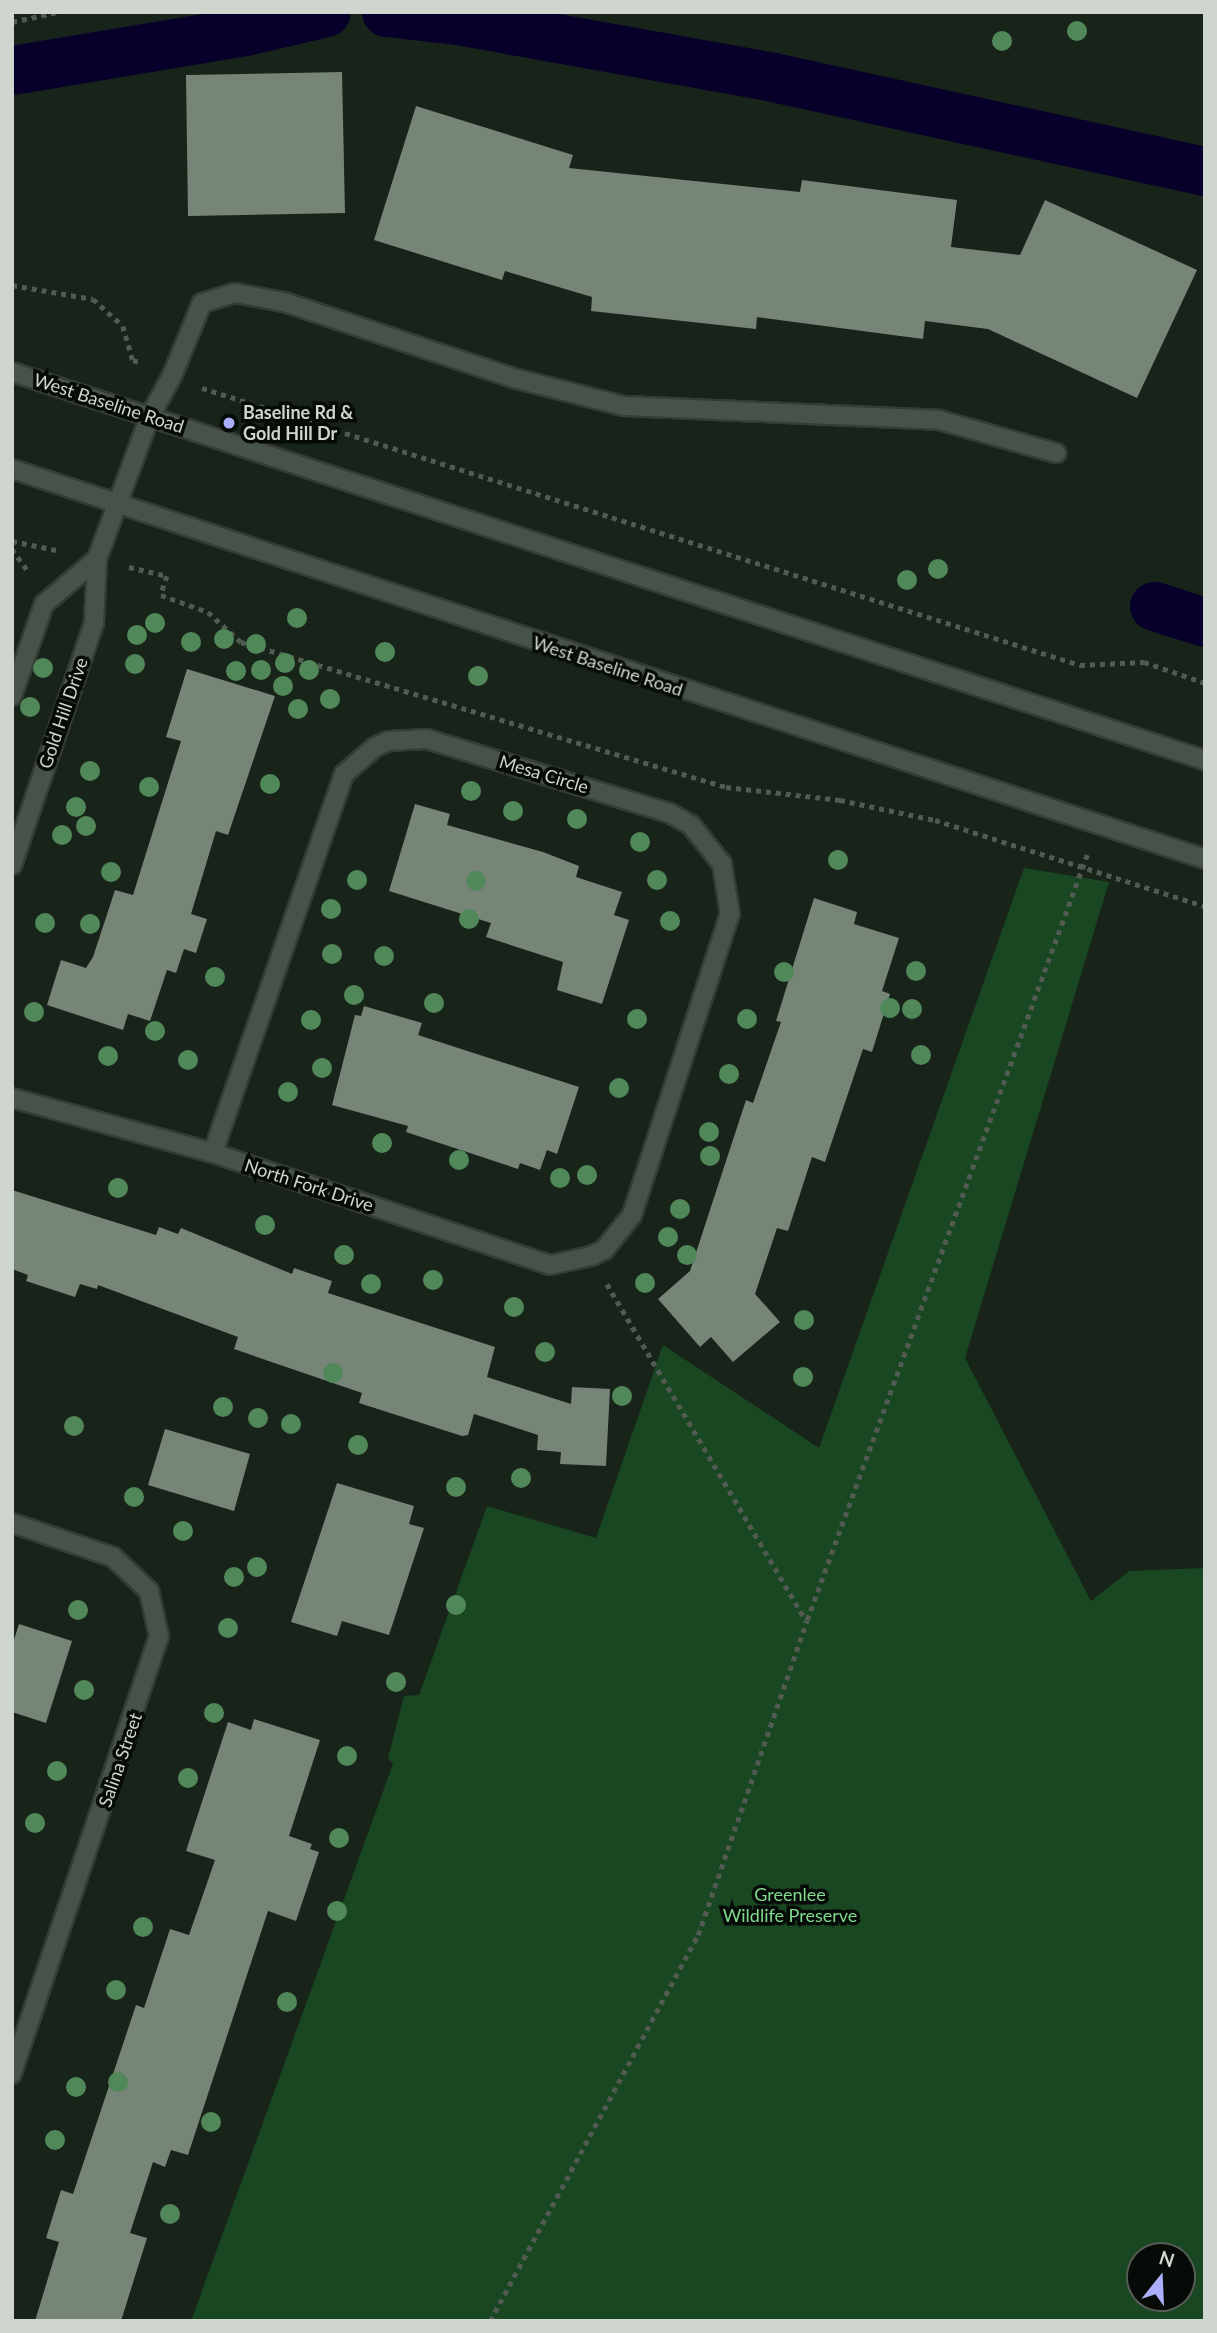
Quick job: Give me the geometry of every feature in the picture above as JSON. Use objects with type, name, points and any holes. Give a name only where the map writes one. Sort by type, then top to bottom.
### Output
[{"type":"street","name":"Gold Hill Drive","points":[[12,865],[94,623],[97,559],[150,416],[172,376],[202,303],[235,293],[284,302],[517,379],[624,406],[939,420],[1056,453]]},
{"type":"street","name":"West Baseline Road","points":[[12,372],[1205,760]]},
{"type":"street","name":"West Baseline Road","points":[[12,469],[1205,859]]},
{"type":"street","points":[[12,696],[44,604],[97,559]]},
{"type":"street","name":"Mesa Circle","points":[[213,1153],[344,774],[388,741],[428,739],[669,813],[691,825],[722,863],[730,914],[632,1215],[597,1253]]},
{"type":"street","name":"North Fork Drive","points":[[12,1098],[213,1153],[551,1265],[597,1253]]},
{"type":"street","name":"Salina Street","points":[[12,1523],[113,1557],[149,1591],[159,1636],[12,2074]]},
{"type":"path","points":[[12,22],[57,12]]},
{"type":"path","points":[[12,285],[93,299],[123,327],[133,360],[222,396],[1080,665],[1144,662],[1205,683]]},
{"type":"path","points":[[12,549],[27,570]]},
{"type":"path","points":[[167,576],[160,595],[208,612],[241,642],[726,788],[840,800],[934,820],[1205,906]]},
{"type":"path","points":[[490,2321],[698,1935],[807,1620],[1099,825]]},
{"type":"path","points":[[597,1253],[807,1620]]},
{"type":"green space","name":"Greenlee Wildlife Preserve","points":[[1024,868],[1109,882],[965,1358],[1091,1601],[1129,1571],[1205,1568],[1205,2321],[191,2321],[393,1764],[388,1758],[404,1696],[419,1695],[487,1506],[596,1538],[663,1345],[819,1448]]},
{"type":"building","points":[[342,72],[345,213],[188,216],[186,75]]},
{"type":"building","points":[[416,106],[573,155],[569,168],[800,192],[802,180],[957,200],[951,247],[1020,255],[1045,200],[1197,270],[1137,398],[988,329],[925,321],[923,339],[757,317],[756,329],[591,311],[592,297],[505,271],[502,280],[374,240]]},
{"type":"building","points":[[187,669],[275,696],[228,835],[216,831],[191,914],[207,919],[196,953],[184,949],[176,973],[167,970],[150,1021],[128,1014],[123,1030],[47,1005],[61,960],[86,968],[93,957],[115,890],[133,895],[181,741],[166,737]]},
{"type":"building","points":[[415,804],[450,814],[447,825],[543,852],[579,866],[576,877],[622,892],[614,915],[629,920],[602,1004],[557,990],[563,962],[486,937],[491,923],[389,891]]},
{"type":"building","points":[[814,898],[857,912],[854,924],[899,938],[882,991],[890,994],[872,1052],[863,1049],[825,1162],[812,1157],[788,1231],[777,1228],[755,1294],[780,1322],[733,1362],[711,1337],[700,1347],[658,1299],[690,1271],[746,1100],[753,1103],[781,1022],[776,1021]]},
{"type":"building","points":[[364,1006],[422,1023],[418,1035],[579,1087],[557,1154],[547,1150],[540,1170],[520,1163],[518,1169],[406,1132],[408,1126],[332,1105],[355,1015],[361,1016]]},
{"type":"building","points":[[12,1190],[156,1235],[159,1227],[178,1234],[181,1228],[292,1274],[294,1268],[332,1281],[328,1293],[495,1347],[487,1377],[571,1404],[572,1387],[610,1389],[606,1466],[560,1464],[561,1452],[537,1450],[538,1435],[474,1414],[468,1435],[462,1436],[359,1403],[362,1393],[234,1349],[238,1337],[98,1285],[97,1289],[80,1284],[75,1297],[26,1281],[28,1275],[12,1269]]},
{"type":"building","points":[[165,1429],[250,1454],[234,1511],[148,1485]]},
{"type":"building","points":[[337,1483],[414,1506],[409,1524],[424,1528],[389,1635],[342,1621],[337,1636],[291,1622]]},
{"type":"building","points":[[19,1624],[72,1641],[46,1723],[12,1712],[12,1646]]},
{"type":"building","points":[[254,1719],[320,1740],[289,1836],[312,1844],[310,1849],[319,1852],[296,1921],[268,1911],[188,2155],[171,2150],[165,2167],[153,2162],[130,2233],[147,2238],[121,2321],[35,2321],[59,2242],[46,2238],[61,2190],[73,2194],[136,2005],[144,2008],[170,1929],[189,1935],[215,1860],[186,1851],[228,1722],[251,1730]]},
{"type":"waterway","points":[[12,70],[245,31],[326,12]]},
{"type":"waterway","points":[[386,12],[457,20],[773,77],[1205,171]]},
{"type":"waterway","points":[[1154,606],[1205,622]]},
{"type":"place","name":"Baseline Rd & Gold Hill Dr","points":[[229,423]]}]
